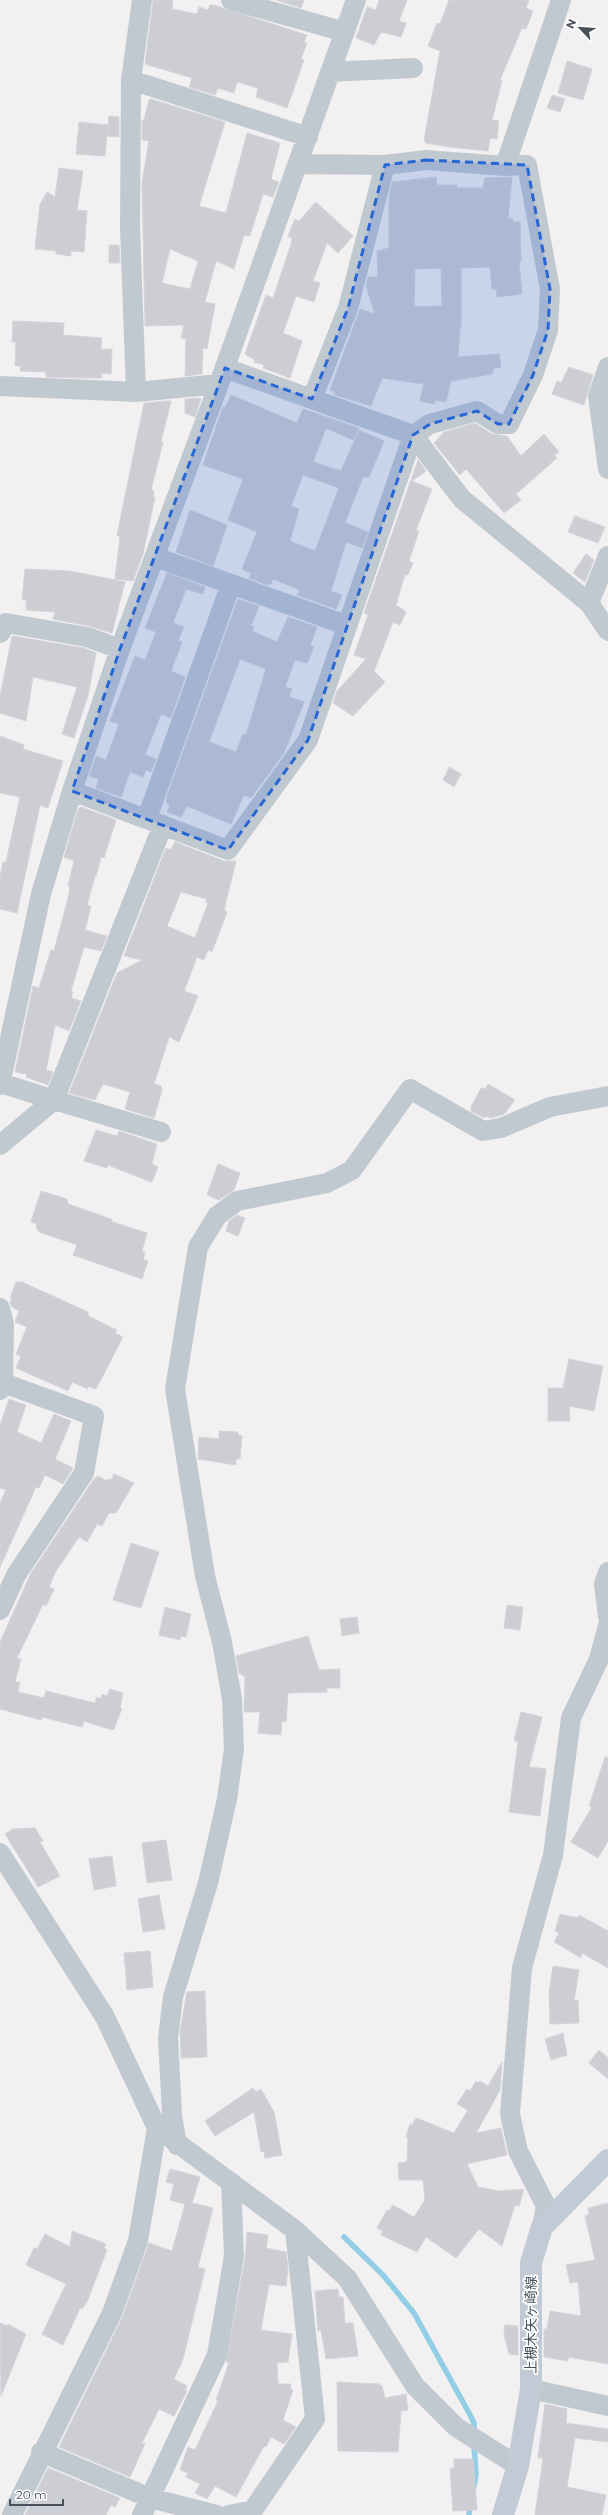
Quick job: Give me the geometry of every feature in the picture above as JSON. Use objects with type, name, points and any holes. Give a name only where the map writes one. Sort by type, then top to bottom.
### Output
[{"type":"main road","name":"上槻木矢ヶ崎線","points":[[503,2515],[518,2466],[531,2389],[531,2263],[542,2227],[605,2169]]},
{"type":"street","points":[[136,392],[130,227],[131,80],[142,0]]},
{"type":"street","points":[[231,0],[345,32]]},
{"type":"street","points":[[161,1132],[0,1084],[41,894],[72,791],[120,648],[222,376],[356,0]]},
{"type":"street","points":[[505,166],[561,0]]},
{"type":"street","points":[[330,72],[413,68]]},
{"type":"street","points":[[131,80],[308,137]]},
{"type":"street","points":[[72,791],[228,850],[308,740],[346,625],[413,435],[430,424],[477,411],[498,424],[509,424],[533,375],[548,330],[550,289],[527,166],[505,166],[426,160],[385,166],[298,164]]},
{"type":"street","points":[[312,399],[348,308],[385,166]]},
{"type":"street","points":[[608,367],[598,396],[608,468]]},
{"type":"street","points":[[0,386],[136,392],[222,376],[312,399],[413,435],[462,499],[590,603],[608,631]]},
{"type":"street","points":[[590,603],[608,556]]},
{"type":"street","points":[[155,557],[346,625]]},
{"type":"street","points":[[0,1145],[54,1100],[155,822],[231,584]]},
{"type":"street","points":[[0,633],[6,623],[87,637],[120,648]]},
{"type":"street","points":[[177,2145],[172,2116],[168,2038],[173,1997],[208,1882],[227,1799],[234,1749],[232,1699],[222,1642],[205,1576],[175,1389],[198,1247],[217,1216],[237,1201],[327,1183],[352,1170],[410,1090],[483,1131],[501,1128],[550,1107],[608,1096]]},
{"type":"street","points":[[0,1308],[4,1324],[1,1386],[94,1416],[84,1473],[16,1575],[0,1610]]},
{"type":"street","points":[[608,1572],[604,1584],[608,1616]]},
{"type":"street","points":[[542,2227],[546,2206],[518,2151],[510,2114],[522,1968],[553,1855],[571,1718],[599,1659],[608,1626]]},
{"type":"street","points":[[0,1853],[105,2017],[157,2128],[177,2145],[231,2182],[295,2230],[347,2278],[415,2386],[456,2427],[518,2466]]},
{"type":"street","points":[[12,2515],[41,2452],[112,2313],[138,2241],[157,2128]]},
{"type":"street","points":[[146,2507],[217,2355],[234,2256],[231,2182]]},
{"type":"street","points":[[229,2515],[253,2510],[315,2419],[295,2230]]},
{"type":"street","points":[[531,2389],[608,2406]]},
{"type":"street","points":[[41,2452],[146,2507],[217,2515]]},
{"type":"highlighted area","points":[[426,160],[527,165],[550,289],[548,330],[533,375],[509,424],[498,424],[477,411],[430,424],[413,435],[308,740],[228,850],[72,791],[120,649],[225,368],[312,399],[348,308],[385,165]]},
{"type":"building","points":[[153,0],[173,0],[172,9],[197,14],[199,7],[208,10],[210,5],[214,5],[307,35],[304,42],[307,43],[301,59],[304,60],[287,108],[256,97],[258,88],[237,82],[234,93],[218,88],[215,95],[189,87],[192,78],[145,64]]},
{"type":"building","points":[[276,0],[304,0],[301,8]]},
{"type":"building","points":[[379,0],[407,0],[399,21],[406,23],[401,37],[381,32],[374,45],[356,38],[367,7],[376,10]]},
{"type":"building","points":[[449,0],[529,0],[526,8],[533,11],[526,29],[522,28],[500,80],[502,81],[492,120],[499,121],[497,139],[490,138],[488,151],[449,147],[426,143],[424,140],[440,51],[428,46],[437,23],[440,24]]},
{"type":"building","points":[[567,61],[592,69],[583,100],[558,93]]},
{"type":"building","points":[[552,95],[565,99],[560,112],[547,108]]},
{"type":"building","points":[[151,99],[225,122],[199,206],[226,213],[247,133],[280,143],[271,179],[279,182],[273,197],[263,194],[250,236],[244,235],[234,269],[216,261],[205,302],[215,304],[207,349],[203,348],[202,374],[185,376],[186,339],[181,338],[184,325],[145,326],[142,182],[149,141],[142,140],[142,120],[144,120],[149,100]],"holes":[[[170,249],[198,261],[190,289],[162,283]]]},
{"type":"building","points":[[109,116],[119,117],[119,137],[107,136]]},
{"type":"building","points":[[79,122],[108,125],[105,156],[76,154]]},
{"type":"building","points":[[59,168],[83,171],[77,210],[87,211],[84,252],[71,251],[71,256],[56,254],[56,251],[35,249],[40,204],[47,192],[55,197]]},
{"type":"building","points":[[436,177],[437,185],[457,185],[457,188],[483,188],[485,178],[512,177],[508,219],[513,219],[513,222],[520,222],[521,262],[519,262],[522,294],[497,297],[496,289],[492,289],[490,267],[461,268],[461,327],[458,357],[499,354],[501,367],[494,368],[492,374],[451,381],[446,402],[435,400],[434,404],[420,401],[424,384],[382,378],[371,406],[335,395],[335,392],[330,390],[360,309],[375,314],[366,286],[368,277],[378,277],[377,251],[389,248],[389,197],[392,182]],"holes":[[[441,268],[442,306],[414,307],[415,269]]]},
{"type":"building","points":[[316,202],[353,236],[338,253],[327,243],[313,281],[320,283],[314,302],[296,296],[283,333],[302,341],[290,378],[263,368],[264,365],[254,362],[255,360],[245,354],[266,295],[273,298],[291,244],[292,238],[288,236],[295,219],[299,221]]},
{"type":"building","points":[[109,245],[119,245],[120,263],[109,263]]},
{"type":"building","points":[[13,321],[64,323],[63,335],[102,338],[101,349],[112,349],[111,374],[102,373],[102,378],[46,377],[46,372],[20,371],[21,366],[15,366],[16,342],[12,342]]},
{"type":"building","points":[[569,367],[593,375],[584,405],[552,394],[557,381],[561,383]]},
{"type":"building","points":[[231,395],[297,423],[303,409],[359,428],[353,440],[326,428],[313,462],[341,471],[359,430],[384,441],[369,477],[363,477],[345,523],[368,532],[362,548],[346,542],[331,591],[342,595],[336,609],[297,595],[300,590],[273,579],[271,584],[267,585],[249,578],[251,573],[242,569],[257,532],[228,520],[243,479],[203,465],[223,407],[225,408]],"holes":[[[303,475],[339,488],[315,551],[290,541],[299,509],[291,506]]]},
{"type":"building","points":[[185,399],[201,399],[195,417],[185,413]]},
{"type":"building","points":[[171,401],[151,490],[154,491],[153,497],[155,497],[143,554],[133,581],[115,579],[120,537],[117,535],[144,403]]},
{"type":"building","points":[[475,423],[492,434],[507,436],[521,456],[544,434],[559,452],[554,455],[557,458],[516,494],[521,500],[504,513],[466,469],[460,475],[434,443],[444,432]]},
{"type":"building","points":[[418,460],[426,471],[412,481],[432,489],[416,530],[419,531],[409,561],[413,563],[408,575],[405,574],[396,605],[406,612],[400,625],[393,622],[374,671],[385,682],[353,716],[333,703],[337,691],[366,659],[354,655],[368,615],[364,613]]},
{"type":"building","points":[[190,510],[227,525],[213,566],[176,552]]},
{"type":"building","points":[[575,516],[605,527],[598,543],[568,532]]},
{"type":"building","points":[[586,554],[594,560],[585,582],[573,573]]},
{"type":"building","points":[[25,569],[70,571],[125,582],[112,633],[89,626],[53,619],[55,612],[26,610],[26,600],[22,600]]},
{"type":"building","points":[[167,573],[205,587],[203,594],[186,589],[173,623],[184,627],[178,641],[182,642],[171,671],[185,677],[171,718],[161,714],[145,755],[156,759],[151,772],[146,770],[143,777],[130,772],[121,797],[96,788],[99,779],[89,776],[96,756],[106,760],[119,724],[110,721],[135,656],[145,660],[156,632],[145,628]]},
{"type":"building","points":[[238,599],[259,606],[251,626],[254,627],[252,631],[277,642],[288,617],[317,627],[310,646],[314,647],[307,663],[295,660],[285,687],[292,689],[289,697],[304,702],[284,753],[251,798],[244,795],[231,824],[187,806],[181,817],[167,812],[170,805],[166,802]],"holes":[[[240,659],[266,669],[246,735],[243,734],[236,752],[209,742]]]},
{"type":"building","points":[[12,636],[84,648],[96,653],[88,696],[74,738],[62,734],[77,687],[33,677],[26,721],[0,713],[0,696]]},
{"type":"building","points":[[0,736],[24,745],[23,749],[63,761],[48,808],[40,805],[17,913],[0,909],[0,876],[3,862],[6,862],[20,797],[0,793]]},
{"type":"building","points":[[449,767],[461,774],[454,787],[443,780]]},
{"type":"building","points":[[81,807],[116,820],[104,858],[101,857],[95,876],[87,905],[91,906],[85,930],[107,936],[101,951],[84,947],[71,991],[73,992],[71,998],[81,1001],[69,1031],[55,1025],[46,1070],[53,1072],[48,1085],[26,1077],[27,1074],[15,1072],[33,986],[39,988],[51,950],[54,951],[69,894],[70,886],[68,886],[74,861],[64,857],[78,809]]},
{"type":"building","points":[[175,842],[224,861],[236,861],[224,910],[227,912],[212,952],[208,950],[204,960],[197,957],[184,991],[198,996],[179,1042],[169,1037],[154,1084],[161,1086],[162,1090],[154,1118],[125,1109],[130,1092],[103,1084],[95,1100],[69,1093],[117,973],[142,960],[124,956],[166,848],[171,850]],"holes":[[[181,892],[207,899],[206,902],[208,903],[195,938],[167,926]]]},
{"type":"building","points":[[488,1084],[515,1100],[504,1114],[491,1118],[485,1116],[484,1118],[471,1111],[471,1107],[481,1088],[485,1089]]},
{"type":"building","points":[[96,1130],[117,1136],[119,1131],[157,1144],[152,1164],[158,1167],[153,1180],[151,1182],[108,1165],[107,1168],[84,1161]]},
{"type":"building","points":[[218,1164],[240,1173],[234,1190],[219,1200],[207,1195]]},
{"type":"building","points":[[41,1191],[67,1199],[68,1204],[111,1219],[113,1222],[147,1233],[142,1251],[145,1252],[143,1259],[148,1261],[142,1279],[73,1255],[77,1245],[39,1232],[36,1227],[37,1224],[31,1222]]},
{"type":"building","points":[[237,1215],[245,1218],[238,1236],[226,1231],[229,1221]]},
{"type":"building","points":[[16,1282],[22,1282],[88,1312],[88,1316],[117,1330],[115,1333],[123,1337],[96,1389],[88,1386],[88,1389],[72,1382],[68,1391],[16,1368],[21,1356],[16,1354],[27,1327],[15,1322],[19,1311],[12,1307],[10,1303],[12,1299],[10,1298]]},
{"type":"building","points":[[569,1359],[603,1366],[594,1411],[569,1406],[570,1421],[548,1421],[548,1388],[563,1388]]},
{"type":"building","points":[[9,1399],[26,1405],[17,1432],[41,1443],[54,1414],[71,1421],[55,1459],[73,1468],[63,1484],[45,1475],[39,1488],[36,1487],[0,1567],[0,1503],[6,1490],[0,1488],[0,1425]]},
{"type":"building","points":[[219,1431],[238,1432],[238,1435],[242,1436],[240,1459],[236,1459],[236,1465],[198,1459],[199,1437],[219,1439]]},
{"type":"building","points":[[114,1474],[134,1483],[116,1513],[109,1513],[102,1526],[97,1524],[87,1542],[79,1537],[56,1571],[49,1587],[54,1589],[46,1606],[43,1604],[17,1658],[21,1659],[15,1682],[20,1682],[18,1692],[44,1698],[46,1691],[95,1703],[97,1697],[101,1699],[102,1694],[107,1696],[110,1689],[123,1693],[120,1708],[122,1708],[114,1729],[112,1730],[84,1721],[82,1727],[42,1717],[41,1720],[0,1709],[0,1642],[31,1573],[94,1479],[98,1476],[107,1481],[108,1479],[111,1480]]},
{"type":"building","points":[[131,1543],[159,1552],[141,1608],[113,1600]]},
{"type":"building","points":[[507,1605],[523,1607],[520,1630],[504,1628]]},
{"type":"building","points":[[165,1607],[191,1614],[186,1637],[181,1636],[180,1640],[159,1635]]},
{"type":"building","points":[[357,1617],[359,1633],[342,1636],[340,1619]]},
{"type":"building","points":[[308,1636],[319,1670],[340,1669],[340,1688],[327,1688],[327,1692],[288,1693],[286,1722],[282,1721],[281,1735],[258,1733],[260,1712],[244,1712],[245,1677],[239,1673],[236,1656]]},
{"type":"building","points":[[521,1712],[542,1717],[529,1767],[546,1769],[540,1816],[509,1812],[518,1742],[514,1740]]},
{"type":"building","points":[[605,1757],[608,1757],[608,1841],[598,1858],[571,1842],[592,1807],[589,1806]]},
{"type":"building","points":[[35,1828],[43,1841],[40,1842],[60,1876],[38,1887],[5,1834],[13,1829]]},
{"type":"building","points":[[166,1840],[172,1880],[147,1883],[142,1843]]},
{"type":"building","points":[[112,1856],[116,1886],[94,1890],[89,1859]]},
{"type":"building","points":[[159,1895],[165,1929],[143,1932],[138,1899]]},
{"type":"building","points":[[560,1914],[578,1918],[579,1915],[608,1931],[608,1968],[582,1953],[581,1958],[554,1942],[559,1933],[555,1931]]},
{"type":"building","points":[[150,1951],[153,1987],[127,1990],[124,1953]]},
{"type":"building","points":[[553,1966],[579,1970],[574,2000],[578,2000],[579,2023],[550,2024],[549,1992]]},
{"type":"building","points":[[205,1991],[207,2057],[181,2058],[180,2031],[187,1992]]},
{"type":"building","points":[[563,2033],[567,2055],[551,2060],[545,2039]]},
{"type":"building","points":[[599,2050],[608,2058],[608,2079],[589,2063]]},
{"type":"building","points":[[502,2062],[500,2090],[476,2133],[501,2128],[507,2155],[467,2164],[478,2187],[499,2191],[524,2189],[519,2206],[515,2205],[502,2246],[479,2229],[456,2258],[426,2237],[417,2252],[381,2235],[383,2231],[377,2228],[387,2210],[389,2211],[393,2205],[414,2217],[425,2200],[423,2180],[399,2180],[398,2163],[407,2162],[408,2138],[406,2137],[410,2124],[412,2125],[416,2118],[454,2133],[468,2110],[457,2104],[467,2089],[470,2091],[476,2081],[478,2083],[480,2081],[488,2086]]},
{"type":"building","points":[[253,2088],[256,2092],[261,2089],[274,2112],[282,2155],[265,2158],[264,2151],[261,2152],[254,2112],[215,2136],[205,2121]]},
{"type":"building","points":[[170,2169],[200,2177],[192,2203],[213,2208],[198,2267],[205,2269],[183,2359],[174,2379],[187,2386],[185,2390],[187,2391],[174,2416],[159,2409],[142,2443],[145,2444],[130,2477],[59,2447],[122,2318],[149,2243],[172,2251],[185,2204],[170,2200],[174,2184],[166,2182]]},
{"type":"building","points":[[608,2203],[608,2364],[568,2357],[568,2361],[544,2357],[544,2329],[547,2329],[550,2311],[581,2316],[578,2282],[570,2283],[566,2265],[595,2260],[585,2216],[589,2215],[588,2208]]},
{"type":"building","points":[[72,2231],[106,2244],[104,2248],[107,2250],[87,2302],[82,2309],[80,2308],[63,2345],[42,2334],[66,2284],[26,2265],[34,2248],[37,2249],[45,2234],[70,2247]]},
{"type":"building","points":[[247,2232],[268,2235],[266,2248],[286,2252],[288,2269],[286,2286],[269,2284],[261,2330],[292,2334],[288,2362],[277,2363],[278,2384],[291,2384],[290,2388],[293,2390],[283,2420],[296,2427],[284,2444],[271,2437],[266,2447],[264,2446],[236,2497],[215,2486],[207,2499],[195,2493],[200,2484],[186,2477],[188,2473],[180,2470],[188,2447],[195,2450],[218,2401],[216,2400],[229,2363],[226,2362],[245,2258]]},
{"type":"building","points":[[338,2289],[339,2297],[343,2297],[345,2323],[353,2323],[358,2356],[326,2359],[321,2330],[318,2331],[315,2291]]},
{"type":"building","points":[[0,2323],[7,2326],[8,2324],[26,2334],[1,2396]]},
{"type":"building","points":[[505,2325],[518,2326],[518,2355],[509,2354],[504,2334]]},
{"type":"building","points":[[337,2382],[379,2384],[382,2386],[385,2398],[406,2394],[408,2410],[401,2411],[398,2452],[338,2451]]},
{"type":"building","points":[[545,2404],[567,2409],[566,2423],[608,2429],[608,2442],[575,2438],[567,2487],[606,2495],[602,2515],[535,2515],[543,2458],[538,2458]]},
{"type":"building","points":[[454,2459],[473,2459],[477,2510],[453,2511],[450,2468],[454,2468]]},
{"type":"building","points":[[48,2468],[120,2498],[115,2507],[111,2505],[106,2515],[25,2515]]},
{"type":"waterway","points":[[344,2237],[383,2275],[414,2313],[469,2413],[474,2423],[474,2432]]},
{"type":"waterway","points":[[474,2445],[476,2474],[474,2486]]},
{"type":"waterway","points":[[469,2515],[470,2504]]}]
